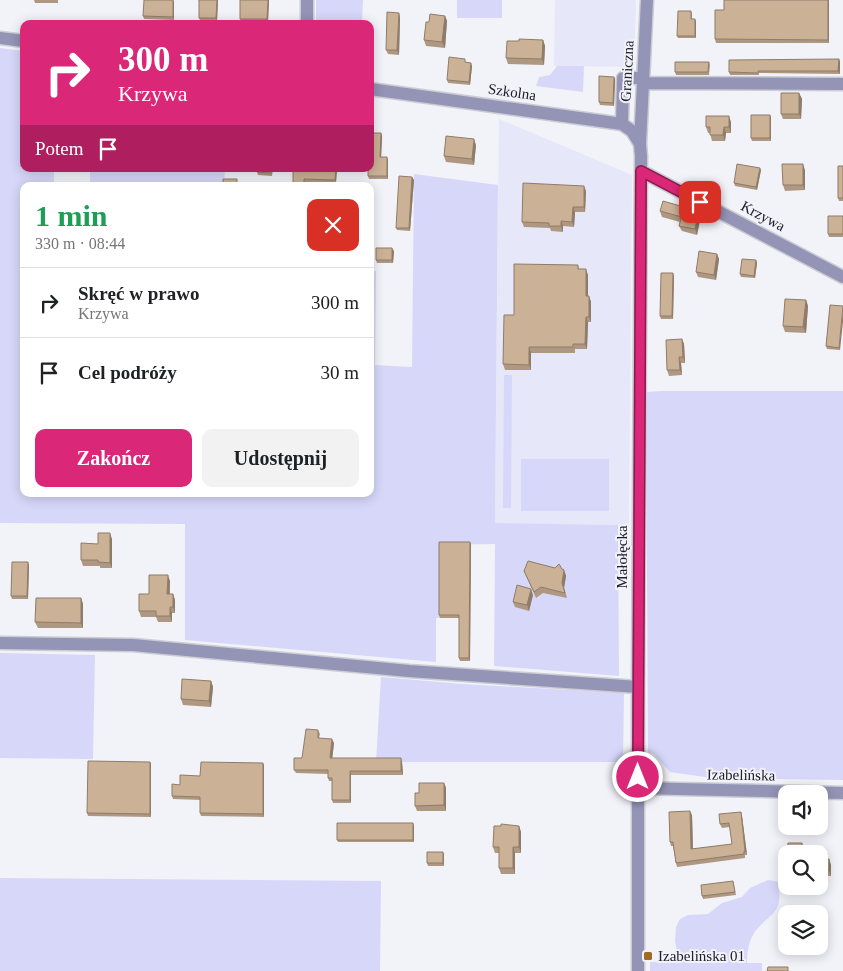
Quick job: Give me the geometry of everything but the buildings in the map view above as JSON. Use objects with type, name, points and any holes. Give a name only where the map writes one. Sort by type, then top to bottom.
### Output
[{"type":"street","points":[[307,0],[307,20]]},
{"type":"street","name":"Graniczna","points":[[640,144],[647,0]]},
{"type":"street","points":[[0,38],[20,40]]},
{"type":"street","points":[[640,144],[632,131],[622,124],[624,78],[643,81],[843,84]]},
{"type":"street","name":"Szkolna","points":[[374,90],[622,124]]},
{"type":"street","name":"Małołęcka","points":[[638,971],[640,144]]},
{"type":"street","name":"Krzywa","points":[[641,171],[843,277]]},
{"type":"street","points":[[0,643],[134,645],[408,671],[638,687]]},
{"type":"street","name":"Izabelińska","points":[[638,788],[843,793]]},
{"type":"shaded area","points":[[316,0],[363,0],[362,20],[316,20]]},
{"type":"shaded area","points":[[457,0],[502,0],[502,18],[457,18]]},
{"type":"shaded area","points":[[555,0],[636,0],[634,67],[554,66]]},
{"type":"shaded area","points":[[0,48],[20,50],[20,172],[54,172],[54,182],[20,182],[20,497],[374,497],[374,271],[376,271],[375,365],[412,367],[414,174],[498,185],[495,523],[618,525],[619,676],[494,666],[495,544],[440,545],[440,618],[436,618],[436,662],[185,640],[185,524],[0,523]]},
{"type":"shaded area","points":[[557,66],[584,66],[583,92],[536,86],[539,77],[550,75]]},
{"type":"shaded area","points":[[499,119],[632,175],[629,525],[495,524]]},
{"type":"shaded area","points":[[90,172],[225,172],[224,182],[90,182]]},
{"type":"shaded area","points":[[504,375],[512,375],[511,508],[503,508]]},
{"type":"shaded area","points":[[843,391],[843,780],[712,778],[670,772],[654,754],[648,752],[646,392]]},
{"type":"shaded area","points":[[521,459],[609,459],[609,511],[521,511]]},
{"type":"shaded area","points":[[0,653],[95,655],[93,759],[0,758]]},
{"type":"shaded area","points":[[381,677],[462,684],[624,693],[623,762],[376,762]]},
{"type":"shaded area","points":[[0,878],[381,881],[380,971],[0,971]]},
{"type":"shaded area","points":[[768,880],[778,882],[778,906],[754,933],[749,945],[747,963],[762,963],[762,971],[650,971],[650,962],[679,962],[675,941],[676,927],[680,919],[688,915],[708,914],[722,903],[742,897],[750,888]]},
{"type":"place","name":"Izabelińska 01","points":[[648,956]]},
{"type":"route","points":[[638,777],[641,171],[700,202]]}]
